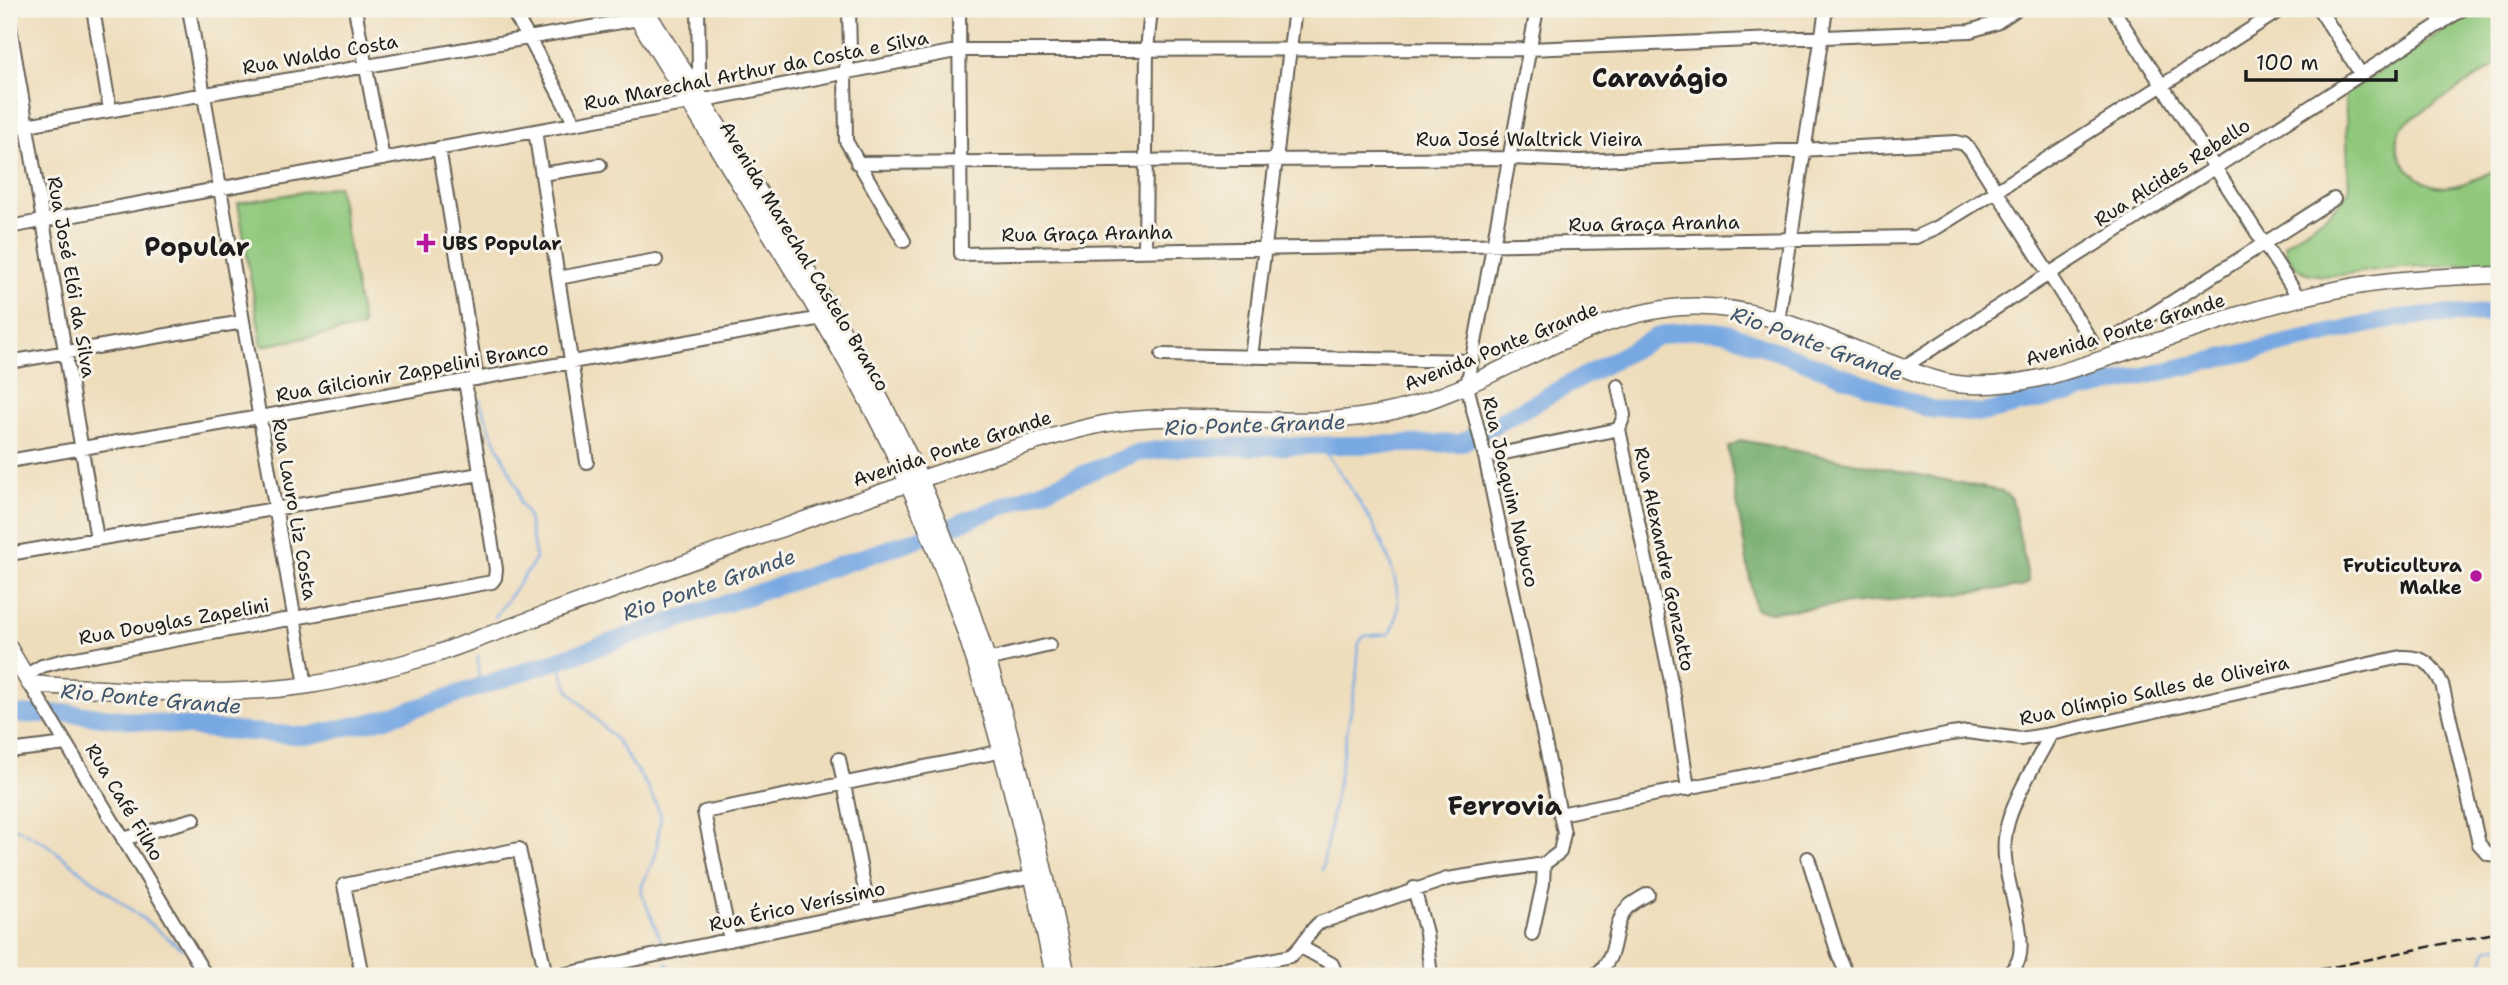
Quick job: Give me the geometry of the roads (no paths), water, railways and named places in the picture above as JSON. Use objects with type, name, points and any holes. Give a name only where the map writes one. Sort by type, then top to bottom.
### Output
[{"type":"street","points":[[93,9],[110,110]]},
{"type":"street","name":"Rua Lauro Liz Costa","points":[[189,9],[306,685]]},
{"type":"street","points":[[355,9],[383,159]]},
{"type":"street","points":[[511,9],[575,124]]},
{"type":"street","points":[[695,97],[699,68],[698,9]]},
{"type":"street","points":[[849,9],[850,52],[845,72],[845,136],[848,148],[904,241]]},
{"type":"street","points":[[959,9],[961,162]]},
{"type":"street","points":[[1144,251],[1147,50],[1151,9]]},
{"type":"street","points":[[1251,357],[1295,9]]},
{"type":"street","name":"Rua Joaquim Nabuco","points":[[1532,934],[1540,901],[1544,864],[1560,852],[1563,842],[1560,814],[1485,457],[1467,386],[1536,9]]},
{"type":"street","points":[[1779,321],[1826,9]]},
{"type":"street","points":[[1988,9],[1996,23]]},
{"type":"street","name":"Rua Marechal Arthur da Costa e Silva","points":[[9,227],[575,124],[695,97],[961,50],[1529,49],[1970,31],[1996,23],[2017,9]]},
{"type":"street","points":[[2113,9],[2299,298]]},
{"type":"street","name":"Rua Graça Aranha","points":[[961,162],[961,254],[1916,236],[1938,227],[2282,9]]},
{"type":"street","points":[[2319,9],[2361,74]]},
{"type":"street","points":[[2433,9],[2442,23]]},
{"type":"street","name":"Rua Alcides Rebello","points":[[1902,368],[2463,9]]},
{"type":"street","name":"Rua Waldo Costa","points":[[9,128],[529,38],[638,12]]},
{"type":"street","name":"Avenida Marechal Castelo Branco","points":[[638,12],[695,97],[880,401],[988,660],[1039,875],[1067,976]]},
{"type":"street","name":"Rua José Elói da Silva","points":[[9,21],[97,539]]},
{"type":"street","points":[[535,131],[587,462]]},
{"type":"street","name":"Rua José Waltrick Vieira","points":[[858,163],[1509,158],[1580,161],[1960,142],[1970,150],[2092,342]]},
{"type":"street","points":[[9,554],[480,474],[471,380],[439,148]]},
{"type":"street","points":[[542,174],[600,164]]},
{"type":"street","points":[[2115,338],[2334,199]]},
{"type":"street","points":[[558,278],[656,260]]},
{"type":"street","name":"Avenida Ponte Grande","points":[[30,686],[172,692],[306,685],[388,669],[439,653],[913,480],[1068,432],[1105,424],[1171,417],[1298,422],[1356,419],[1399,410],[1467,386],[1607,324],[1679,307],[1715,307],[1745,312],[1779,321],[1939,381],[1987,386],[2018,383],[2078,367],[2299,298],[2380,281],[2499,275]]},
{"type":"street","name":"Rua Gilcionir Zappelini Branco","points":[[9,461],[571,362],[829,320]]},
{"type":"street","points":[[9,362],[243,322]]},
{"type":"street","points":[[1162,355],[1472,361]]},
{"type":"street","points":[[1618,386],[1623,415],[1619,429]]},
{"type":"street","name":"Rua Alexandre Gonzatto","points":[[1485,457],[1619,429],[1675,701],[1688,789]]},
{"type":"street","name":"Rua Douglas Zapelini","points":[[30,686],[42,666],[65,660],[487,584],[495,579],[496,569],[480,474]]},
{"type":"street","name":"Avenida Marechal Castelo Branco","points":[[939,543],[972,651],[1009,749]]},
{"type":"street","points":[[988,660],[1050,645]]},
{"type":"street","name":"Rua Café Filho","points":[[9,648],[206,976]]},
{"type":"street","name":"Rua Olímpio Salles de Oliveira","points":[[1560,814],[1951,734],[1984,733],[2020,739],[2051,734],[2401,657],[2416,656],[2435,669],[2442,684],[2479,844],[2493,855]]},
{"type":"street","points":[[2006,976],[2014,969],[2020,957],[2021,942],[2006,868],[2006,831],[2012,813],[2051,734]]},
{"type":"street","points":[[9,751],[66,744]]},
{"type":"street","points":[[730,940],[704,812],[1009,749]]},
{"type":"street","points":[[839,759],[869,911]]},
{"type":"street","points":[[123,839],[194,819]]},
{"type":"street","points":[[362,976],[344,885],[519,849],[546,976]]},
{"type":"street","points":[[1808,858],[1839,957],[1849,976]]},
{"type":"street","points":[[1190,976],[1290,956],[1301,947],[1319,923],[1414,888],[1447,878],[1512,871],[1544,864]]},
{"type":"street","name":"Avenida Marechal Castelo Branco","points":[[1039,875],[1054,976]]},
{"type":"street","name":"Rua Érico Veríssimo","points":[[556,976],[1039,875]]},
{"type":"street","points":[[1414,888],[1426,933],[1430,976]]},
{"type":"street","points":[[1595,976],[1610,959],[1622,915],[1648,894]]},
{"type":"street","points":[[1301,947],[1332,964],[1337,976]]},
{"type":"waterway","name":"Rio Ponte Grande","points":[[9,715],[68,713],[208,729],[307,736],[384,719],[935,533],[1137,453],[1173,448],[1461,443],[1656,337],[1692,330],[1728,333],[1930,409],[1982,413],[2392,319],[2499,313]]},
{"type":"waterway","points":[[479,399],[518,489],[520,503],[527,513],[536,559],[495,617]]},
{"type":"waterway","points":[[1320,446],[1364,509],[1390,563],[1397,589],[1397,613],[1389,634],[1364,636],[1359,643],[1356,682],[1322,870]]},
{"type":"waterway","points":[[478,656],[479,687]]},
{"type":"waterway","points":[[553,662],[559,666],[570,692],[617,741],[648,788],[661,815],[655,858],[642,885],[642,894],[662,943]]},
{"type":"waterway","points":[[9,824],[46,844],[182,949]]},
{"type":"waterway","points":[[2479,976],[2487,949],[2499,946]]},
{"type":"waterway","points":[[667,963],[671,976]]},
{"type":"railway","points":[[2290,976],[2499,932]]},
{"type":"place","name":"UBS Popular","points":[[426,243]]},
{"type":"place","name":"Fruticultura Malke","points":[[2476,576]]},
{"type":"district","name":"Caravágio","points":[[1660,78]]},
{"type":"district","name":"Popular","points":[[197,247]]},
{"type":"district","name":"Ferrovia","points":[[1505,806]]}]
